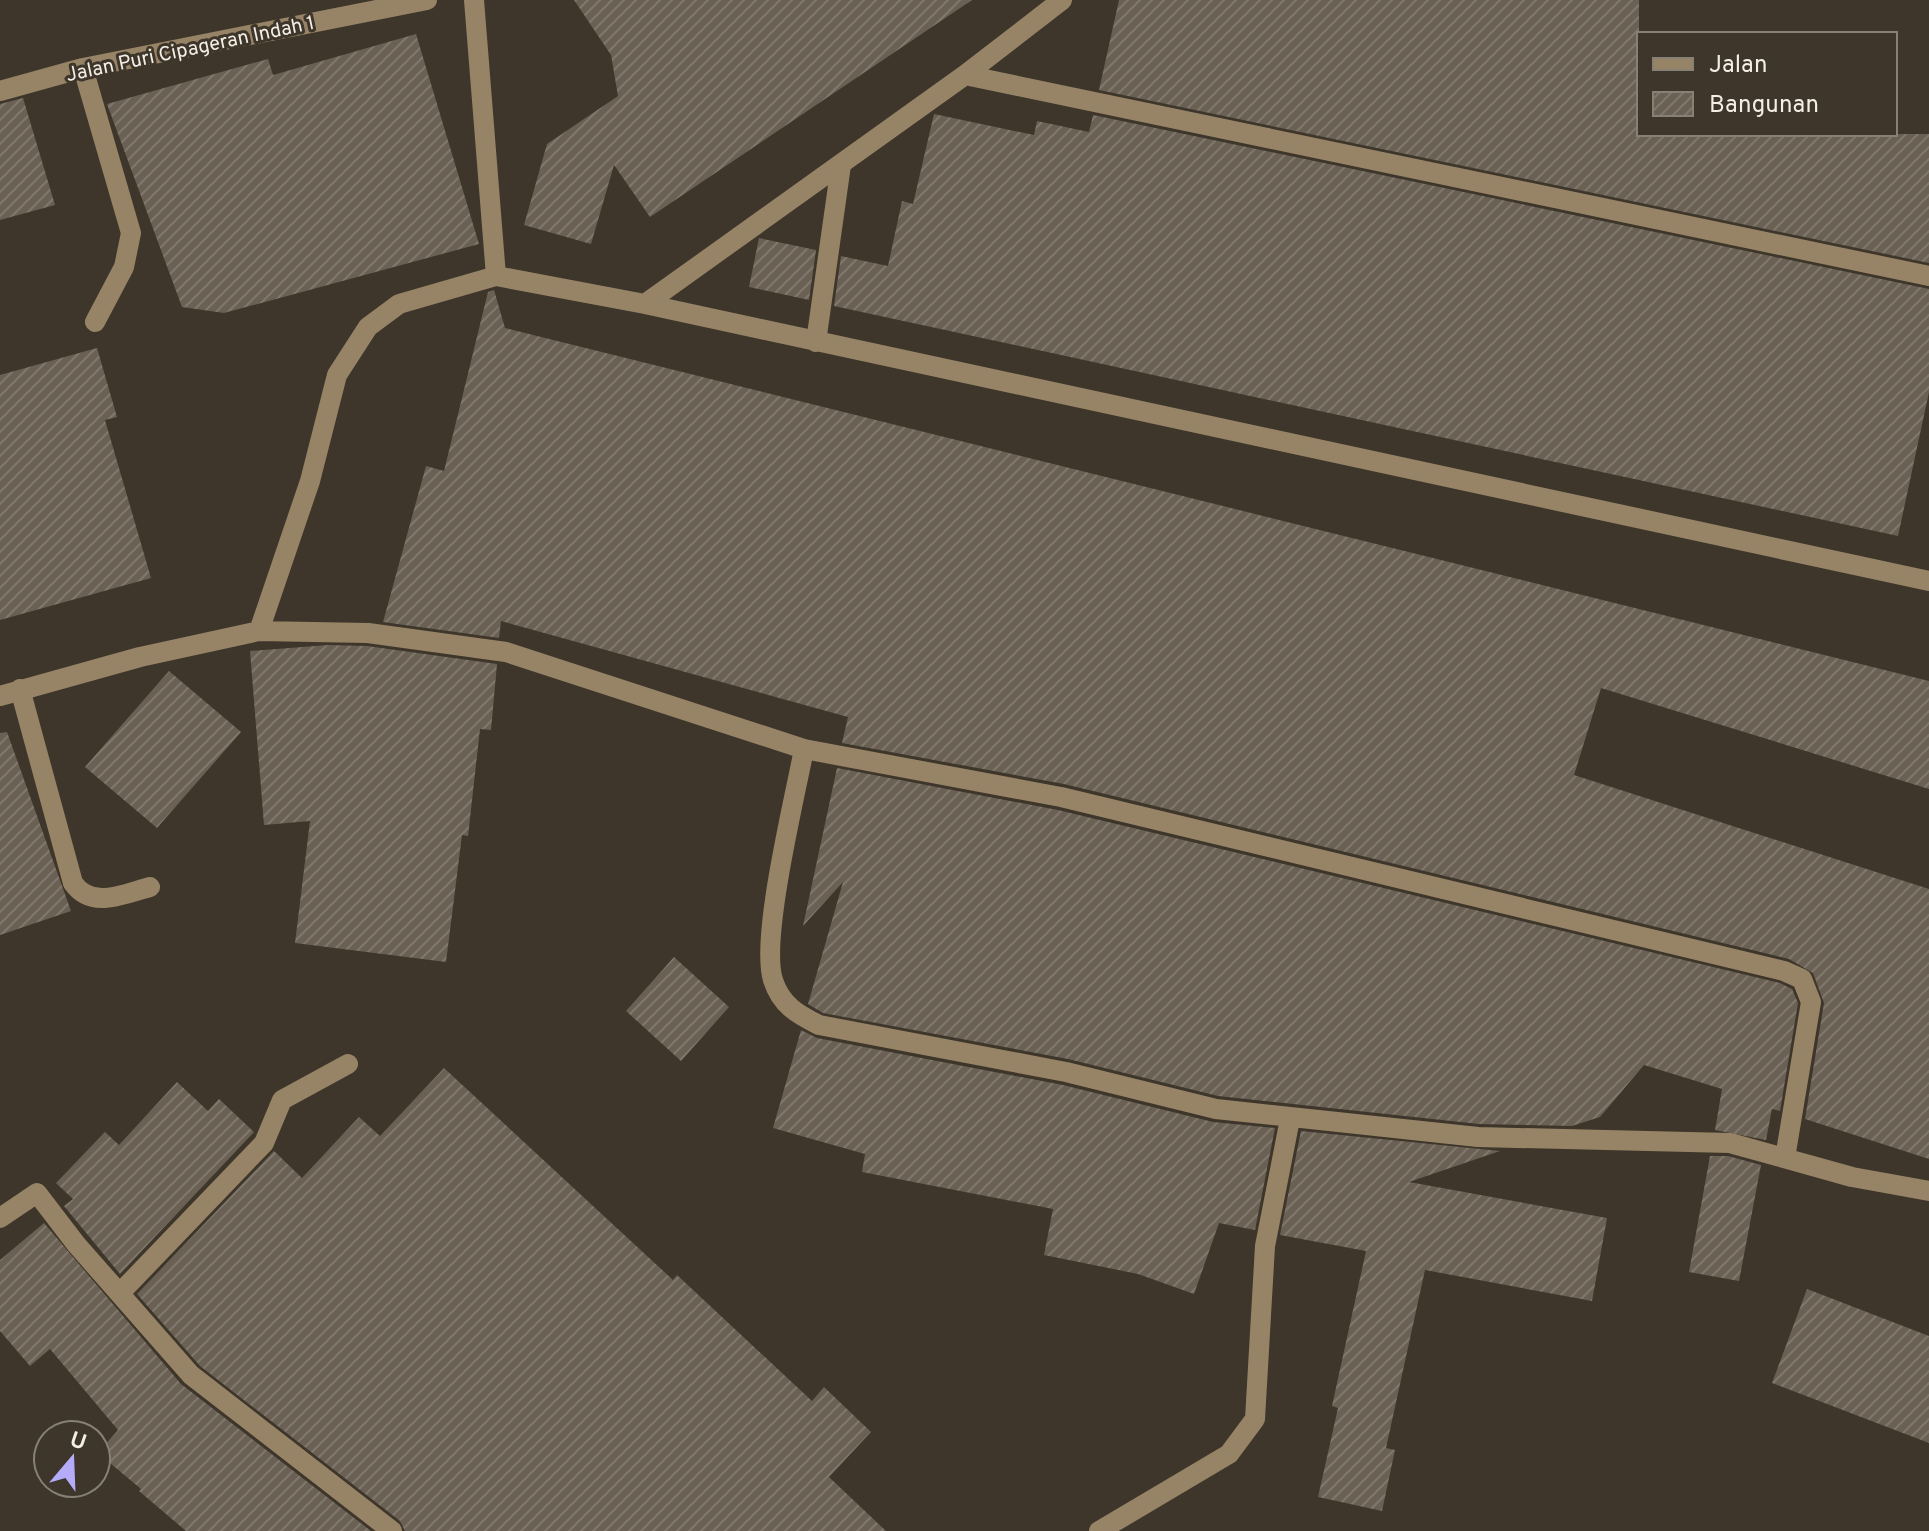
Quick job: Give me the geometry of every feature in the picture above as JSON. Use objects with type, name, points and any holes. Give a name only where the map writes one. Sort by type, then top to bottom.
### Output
[{"type":"street","name":"Jalan Puri Cipageran Indah 1","points":[[0,91],[83,68],[427,0]]},
{"type":"street","points":[[474,0],[496,276]]},
{"type":"street","points":[[645,304],[965,75],[1062,0]]},
{"type":"street","points":[[83,68],[131,233],[124,267],[95,322]]},
{"type":"street","points":[[965,75],[1929,276]]},
{"type":"street","points":[[816,342],[841,165]]},
{"type":"street","points":[[259,631],[310,481],[337,375],[368,327],[399,304],[496,276],[645,304],[1929,581]]},
{"type":"street","points":[[150,887],[101,900],[81,894],[73,883],[10,692],[140,657],[259,631],[368,633],[506,652],[804,749],[1061,797],[1784,971],[1802,979],[1811,1002],[1785,1158]]},
{"type":"street","points":[[804,749],[770,939],[772,979],[789,1010],[819,1025],[1066,1072],[1216,1109],[1478,1137],[1730,1143],[1852,1177],[1929,1191]]},
{"type":"street","points":[[120,1293],[264,1143],[282,1100],[348,1064]]},
{"type":"street","points":[[1099,1531],[1229,1454],[1255,1419],[1265,1246],[1290,1119]]},
{"type":"street","points":[[0,1218],[37,1193],[76,1244],[191,1375],[392,1531]]},
{"type":"building","points":[[574,0],[972,0],[650,217],[614,165],[591,244],[524,225],[547,144],[618,96],[611,55]]},
{"type":"building","points":[[1119,0],[1639,0],[1637,136],[1929,134],[1929,263],[1099,90]]},
{"type":"building","points":[[416,34],[479,244],[224,313],[182,307],[107,104],[268,59],[273,75]]},
{"type":"building","points":[[23,98],[55,205],[0,220],[0,104]]},
{"type":"building","points":[[934,114],[1034,135],[1037,121],[1089,132],[1093,115],[1929,289],[1929,392],[1898,536],[834,306],[841,256],[888,266],[902,201],[913,204]]},
{"type":"building","points":[[759,238],[816,250],[809,300],[749,287]]},
{"type":"building","points":[[494,290],[505,328],[1929,681],[1929,789],[1601,688],[1574,775],[1929,889],[1929,1159],[1805,1119],[1824,1003],[1813,973],[1789,959],[1064,784],[842,743],[848,717],[501,621],[499,638],[383,622],[426,466],[444,471],[488,292]]},
{"type":"building","points":[[97,348],[117,417],[105,420],[151,578],[0,620],[0,375]]},
{"type":"building","points":[[328,645],[367,646],[497,664],[491,730],[480,729],[468,836],[462,835],[446,962],[295,943],[310,821],[264,825],[250,651]]},
{"type":"building","points":[[169,671],[241,732],[157,828],[85,767]]},
{"type":"building","points":[[7,732],[71,911],[0,935],[0,733]]},
{"type":"building","points":[[837,768],[1058,810],[1780,983],[1792,989],[1798,1003],[1780,1111],[1772,1109],[1766,1140],[1715,1130],[1722,1089],[1644,1065],[1600,1117],[1572,1126],[1479,1124],[1218,1096],[1068,1059],[823,1013],[808,1004],[843,882],[803,926]]},
{"type":"building","points":[[674,957],[729,1007],[681,1061],[626,1011]]},
{"type":"building","points":[[801,1030],[817,1038],[1063,1085],[1213,1122],[1275,1128],[1255,1230],[1219,1223],[1194,1294],[1138,1274],[1044,1255],[1053,1209],[862,1172],[865,1154],[773,1128]]},
{"type":"building","points":[[444,1068],[673,1280],[677,1275],[812,1401],[824,1387],[871,1432],[829,1477],[886,1531],[405,1531],[400,1521],[200,1366],[137,1294],[274,1151],[302,1178],[359,1117],[380,1136]]},
{"type":"building","points":[[177,1082],[208,1111],[219,1099],[254,1132],[120,1274],[64,1206],[73,1199],[56,1183],[105,1132],[119,1145]]},
{"type":"building","points":[[1301,1131],[1500,1151],[1409,1182],[1607,1218],[1592,1301],[1425,1270],[1386,1448],[1395,1450],[1382,1511],[1318,1497],[1338,1408],[1332,1406],[1366,1251],[1280,1235]]},
{"type":"building","points":[[1710,1156],[1728,1156],[1761,1165],[1739,1281],[1689,1272]]},
{"type":"building","points":[[44,1223],[181,1384],[371,1531],[186,1531],[112,1465],[112,1437],[118,1430],[112,1419],[109,1419],[50,1349],[30,1366],[0,1331],[0,1260]]},
{"type":"building","points":[[1807,1289],[1929,1336],[1929,1443],[1772,1383]]}]
